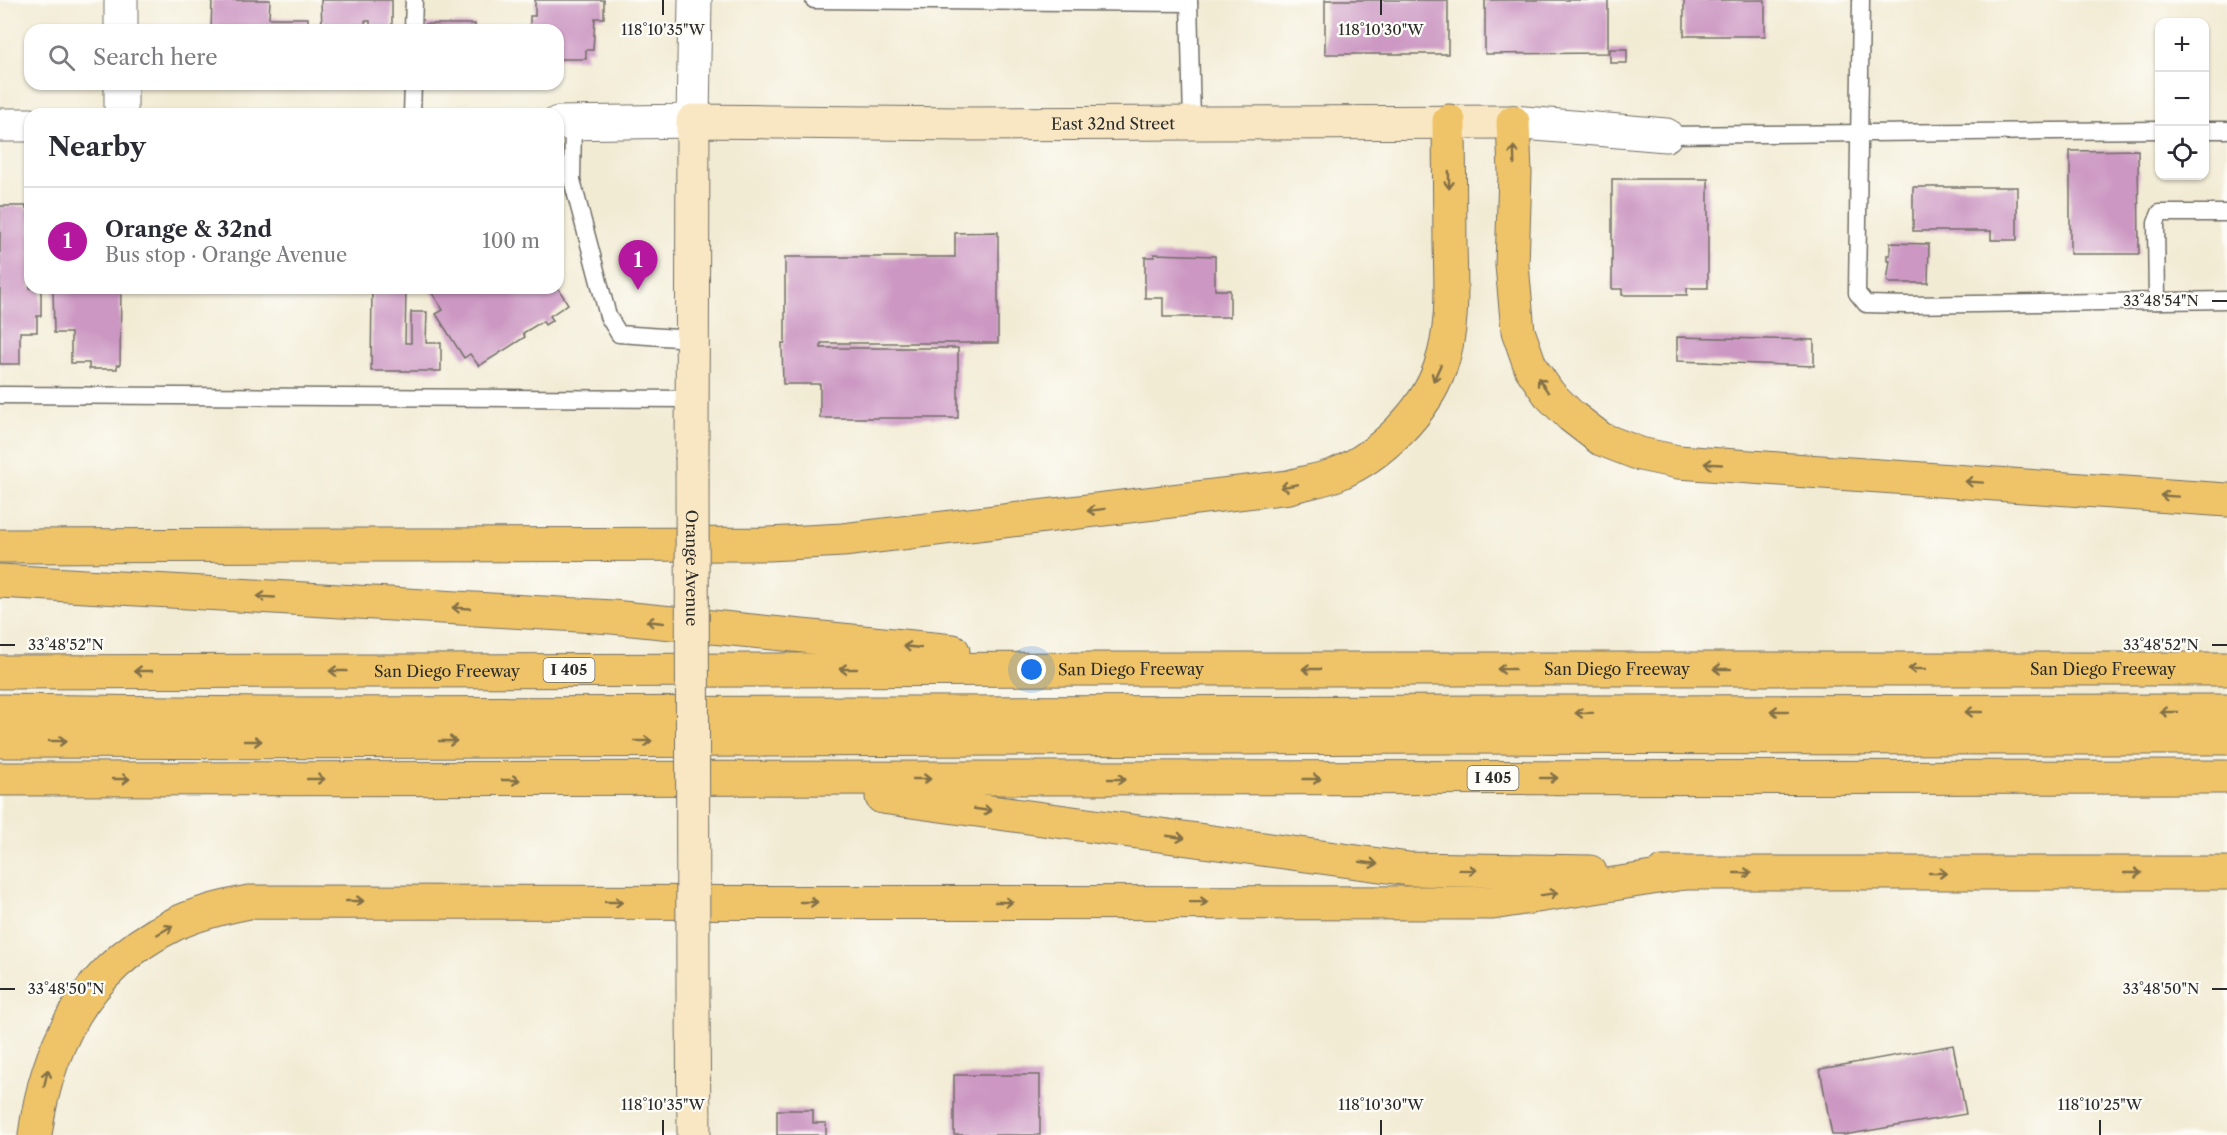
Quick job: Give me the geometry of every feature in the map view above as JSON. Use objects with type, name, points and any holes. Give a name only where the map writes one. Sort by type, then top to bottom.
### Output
[{"type":"highway","points":[[0,546],[769,544],[832,541],[1289,487],[1337,474],[1376,451],[1400,431],[1424,399],[1440,368],[1449,330],[1451,285],[1449,121]]},
{"type":"highway","points":[[1513,122],[1515,173],[1512,265],[1518,331],[1531,368],[1549,394],[1571,416],[1601,439],[1640,454],[1678,462],[2227,500]]},
{"type":"highway","points":[[0,581],[612,617],[1137,669]]},
{"type":"highway","name":"San Diego Freeway","points":[[0,672],[2227,669]]},
{"type":"highway","points":[[0,711],[266,714],[2227,711]]},
{"type":"highway","points":[[0,741],[1460,737],[2007,740],[2227,738]]},
{"type":"highway","name":"I 405","points":[[0,779],[2227,777]]},
{"type":"highway","points":[[758,780],[1409,869],[1684,873],[2227,873]]},
{"type":"highway","points":[[35,1135],[49,1066],[70,1021],[88,994],[114,964],[142,942],[175,924],[209,911],[249,902],[1491,903],[1684,873]]},
{"type":"main road","name":"East 32nd Street","points":[[693,121],[962,124],[1513,122]]},
{"type":"main road","name":"Orange Avenue","points":[[693,121],[693,1135]]},
{"type":"street","points":[[121,0],[121,24]]},
{"type":"street","name":"Orange Avenue","points":[[693,121],[695,0]]},
{"type":"street","points":[[121,90],[121,108]]},
{"type":"street","name":"East 32nd Street","points":[[565,123],[693,121]]},
{"type":"street","name":"East 32nd Street","points":[[1513,122],[1666,135]]},
{"type":"street","points":[[0,124],[24,125]]},
{"type":"lane","points":[[413,24],[414,0]]},
{"type":"lane","points":[[814,0],[1189,2],[1192,122]]},
{"type":"lane","points":[[1861,0],[1861,134],[1857,293],[1866,304],[2227,300]]},
{"type":"lane","points":[[412,90],[412,108]]},
{"type":"lane","points":[[565,123],[572,180],[608,316],[619,334],[692,339]]},
{"type":"lane","points":[[1666,135],[2155,130]]},
{"type":"lane","points":[[2209,130],[2227,130]]},
{"type":"lane","points":[[2157,301],[2156,223],[2160,213],[2227,213]]},
{"type":"lane","points":[[0,395],[692,399]]},
{"type":"building","points":[[212,0],[270,0],[269,18],[308,18],[308,24],[211,24]]},
{"type":"building","points":[[321,0],[392,0],[392,24],[370,24],[370,21],[365,21],[365,24],[322,24]]},
{"type":"building","points":[[535,0],[604,0],[604,18],[595,18],[593,50],[586,50],[586,59],[564,59],[564,24],[530,24],[530,16],[535,16]]},
{"type":"building","points":[[1325,0],[1448,0],[1448,54],[1325,54]]},
{"type":"building","points":[[1485,0],[1608,0],[1608,53],[1485,54]]},
{"type":"building","points":[[1684,0],[1765,0],[1765,36],[1684,36]]},
{"type":"building","points":[[1610,49],[1627,49],[1627,63],[1610,63]]},
{"type":"building","points":[[2138,150],[2139,254],[2070,254],[2070,151]]},
{"type":"building","points":[[1612,179],[1708,179],[1708,288],[1687,288],[1687,295],[1622,295],[1622,289],[1612,289]]},
{"type":"building","points":[[1913,187],[2017,187],[2017,240],[1991,240],[1991,231],[1913,231]]},
{"type":"building","points":[[0,206],[24,206],[24,294],[41,294],[41,316],[37,316],[37,332],[20,332],[20,364],[0,364]]},
{"type":"building","points":[[998,232],[998,343],[821,343],[821,348],[958,348],[958,418],[820,418],[820,384],[783,384],[785,257],[955,257],[955,233]]},
{"type":"building","points":[[1890,243],[1929,244],[1928,283],[1890,283],[1887,281],[1890,261],[1887,261],[1887,255],[1890,255]]},
{"type":"building","points":[[1154,254],[1215,256],[1215,290],[1230,290],[1230,317],[1163,317],[1163,298],[1145,298],[1145,257],[1154,257]]},
{"type":"building","points":[[53,294],[121,294],[120,365],[117,365],[117,369],[89,369],[89,363],[71,363],[71,333],[54,333]]},
{"type":"building","points":[[372,294],[406,294],[405,343],[411,343],[411,312],[427,312],[426,343],[441,343],[441,371],[371,371]]},
{"type":"building","points":[[433,294],[562,294],[568,304],[550,316],[553,320],[545,325],[543,321],[523,333],[525,337],[479,366],[470,354],[464,358],[436,314],[443,310]]},
{"type":"building","points":[[1677,337],[1814,340],[1814,366],[1677,361]]},
{"type":"building","points":[[1953,1045],[1966,1114],[1844,1135],[1832,1135],[1820,1069]]},
{"type":"building","points":[[954,1075],[1040,1075],[1040,1135],[954,1135]]},
{"type":"building","points":[[777,1110],[813,1110],[813,1123],[826,1123],[826,1135],[777,1135]]},
{"type":"place","name":"Orange & 32nd","points":[[638,290]]}]
